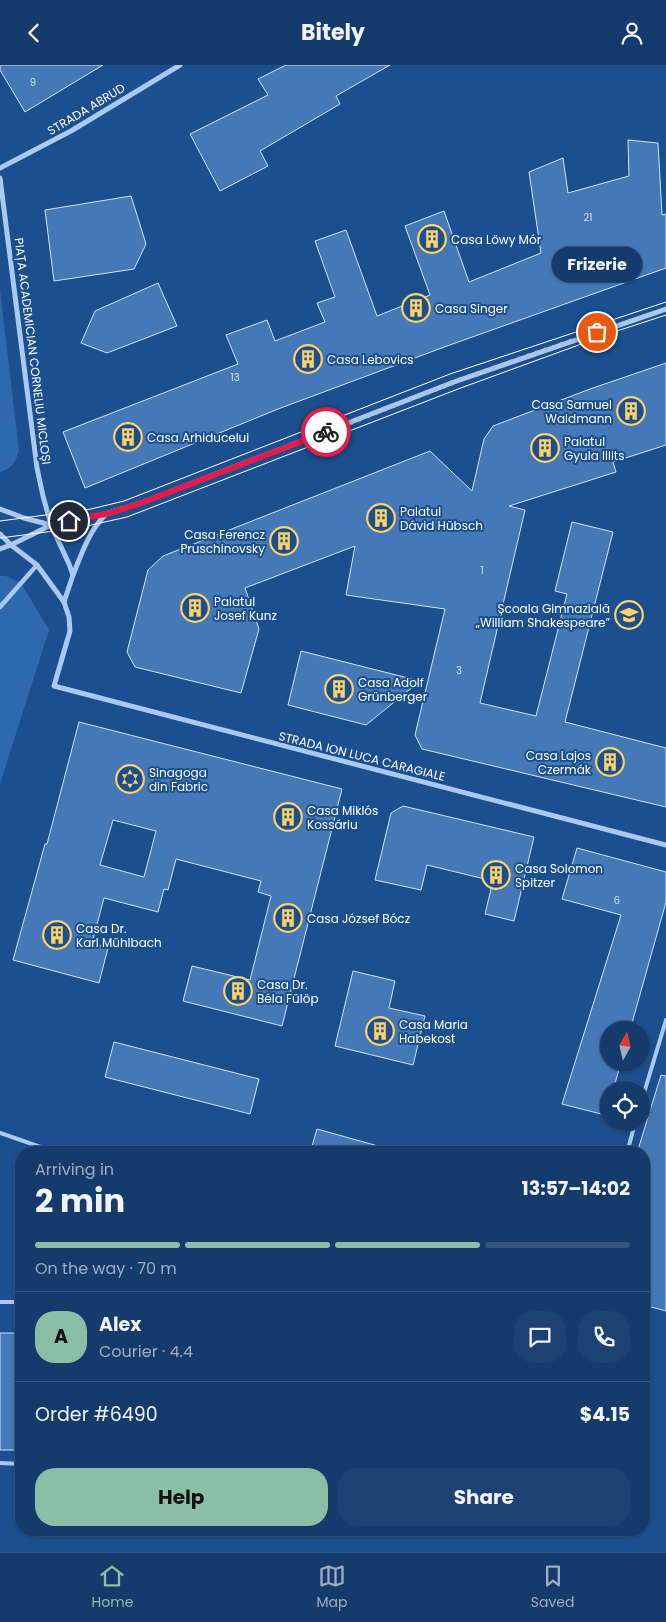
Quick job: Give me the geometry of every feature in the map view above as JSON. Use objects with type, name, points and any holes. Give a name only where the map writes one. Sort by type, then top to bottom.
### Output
[{"type":"street","name":"STRADA ABRUD","points":[[0,168],[70,131],[180,65]]},
{"type":"street","name":"PIAȚA ACADEMICIAN CORNELIU MICLOȘI","points":[[0,178],[43,496],[51,525],[73,575]]},
{"type":"street","points":[[0,549],[51,525],[105,514],[141,503],[454,382],[666,309]]},
{"type":"street","points":[[0,509],[51,525]]},
{"type":"street","points":[[64,602],[87,538],[105,514]]},
{"type":"street","points":[[0,534],[37,565],[64,602]]},
{"type":"street","points":[[0,607],[37,565]]},
{"type":"street","name":"STRADA ION LUCA CARAGIALE","points":[[64,602],[69,617],[70,631],[54,687],[666,845]]},
{"type":"lane","points":[[648,1081],[666,1020]]},
{"type":"lane","points":[[628,1146],[633,1131]]},
{"type":"lane","points":[[0,1133],[38,1146]]},
{"type":"lane","points":[[0,1302],[15,1302]]},
{"type":"lane","points":[[0,1463],[15,1463]]},
{"type":"shaded area","points":[[0,290],[19,451],[12,464],[0,472]]},
{"type":"shaded area","points":[[0,576],[6,576],[21,583],[49,630],[0,784]]},
{"type":"building","points":[[0,65],[103,65],[25,112],[0,70]]},
{"type":"building","points":[[286,65],[390,65],[336,96],[340,104],[260,151],[268,166],[220,191],[190,134],[268,95],[258,79]]},
{"type":"building","points":[[628,140],[658,143],[662,215],[666,214],[666,268],[278,409],[85,488],[63,432],[238,364],[226,335],[267,320],[275,341],[325,322],[317,303],[335,297],[315,241],[346,230],[377,316],[430,295],[405,226],[444,211],[469,282],[541,253],[529,172],[563,158],[568,193],[629,176]]},
{"type":"building","points":[[131,196],[146,244],[134,269],[54,281],[45,210]]},
{"type":"building","points":[[158,283],[177,326],[107,353],[81,343],[95,311]]},
{"type":"building","points":[[666,363],[666,445],[613,462],[616,472],[509,506],[525,510],[480,703],[536,716],[567,594],[555,591],[572,522],[613,532],[565,722],[666,748],[666,807],[422,749],[415,735],[445,609],[346,595],[355,546],[245,588],[259,629],[241,693],[135,667],[127,652],[148,570],[163,556],[430,451],[472,491],[484,439],[493,426],[590,389]]},
{"type":"building","name":"Casa Adolf Grünberger","points":[[301,651],[420,681],[366,725],[288,705]]},
{"type":"building","points":[[79,722],[342,789],[282,1026],[183,1001],[192,966],[250,980],[271,896],[258,892],[261,881],[176,859],[168,890],[164,889],[158,912],[104,898],[92,943],[108,948],[99,983],[13,960],[45,844],[47,844]],"holes":[[[113,820],[156,831],[144,877],[100,865]]]},
{"type":"building","points":[[403,806],[534,837],[514,921],[485,914],[493,881],[427,865],[421,890],[375,880],[391,813]]},
{"type":"building","points":[[577,848],[666,872],[666,902],[633,1021],[600,1021],[600,1071],[619,1071],[616,1081],[600,1081],[600,1114],[562,1104],[621,915],[562,899]]},
{"type":"building","name":"Casa Maria Habekost","points":[[353,971],[395,981],[389,1008],[425,1016],[413,1065],[335,1046]]},
{"type":"building","points":[[114,1042],[259,1079],[250,1114],[105,1077]]},
{"type":"building","points":[[661,1075],[666,1076],[666,1311],[650,1307],[650,1146],[639,1146],[644,1131],[650,1131],[650,1111]]},
{"type":"building","points":[[317,1129],[378,1146],[312,1146]]},
{"type":"building","points":[[0,1333],[15,1333],[15,1450],[0,1450]]},
{"type":"tram line","points":[[0,521],[91,509],[124,501],[450,374],[666,302]]},
{"type":"tram line","points":[[0,538],[78,528],[127,517],[458,389],[666,315]]},
{"type":"way so far","points":[[326,432],[454,382],[597,332]]},
{"type":"place","name":"Casa Lőwy Mór","points":[[432,239]]},
{"type":"place","name":"Casa Singer","points":[[416,308]]},
{"type":"place","name":"Frizerie","points":[[597,332]]},
{"type":"place","name":"Casa Lebovics","points":[[308,359]]},
{"type":"place","name":"Casa Samuel Waldmann","points":[[631,411]]},
{"type":"place","name":"Casa Arhiducelui","points":[[128,437]]},
{"type":"place","name":"Palatul Gyula Illits","points":[[545,448]]},
{"type":"place","name":"Palatul Dávid Hübsch","points":[[381,518]]},
{"type":"place","name":"Casa Ferencz Pruschinovsky","points":[[284,541]]},
{"type":"place","name":"Palatul Josef Kunz","points":[[195,608]]},
{"type":"place","name":"Școala Gimnazială „William Shakespeare”","points":[[629,615]]},
{"type":"place","name":"Casa Adolf Grünberger","points":[[339,689]]},
{"type":"place","name":"Casa Lajos Czermák","points":[[610,762]]},
{"type":"place","name":"Sinagoga din Fabric","points":[[130,779]]},
{"type":"place","name":"Casa Miklós Kossáriu","points":[[288,817]]},
{"type":"place","name":"Casa Solomon Spitzer","points":[[496,875]]},
{"type":"place","name":"Casa József Bócz","points":[[288,918]]},
{"type":"place","name":"Casa Dr. Karl Mühlbach","points":[[57,935]]},
{"type":"place","name":"Casa Dr. Béla Fülöp","points":[[238,991]]},
{"type":"place","name":"Casa Maria Habekost","points":[[380,1031]]},
{"type":"route","points":[[69,521],[110,513],[141,503],[326,432]]}]
